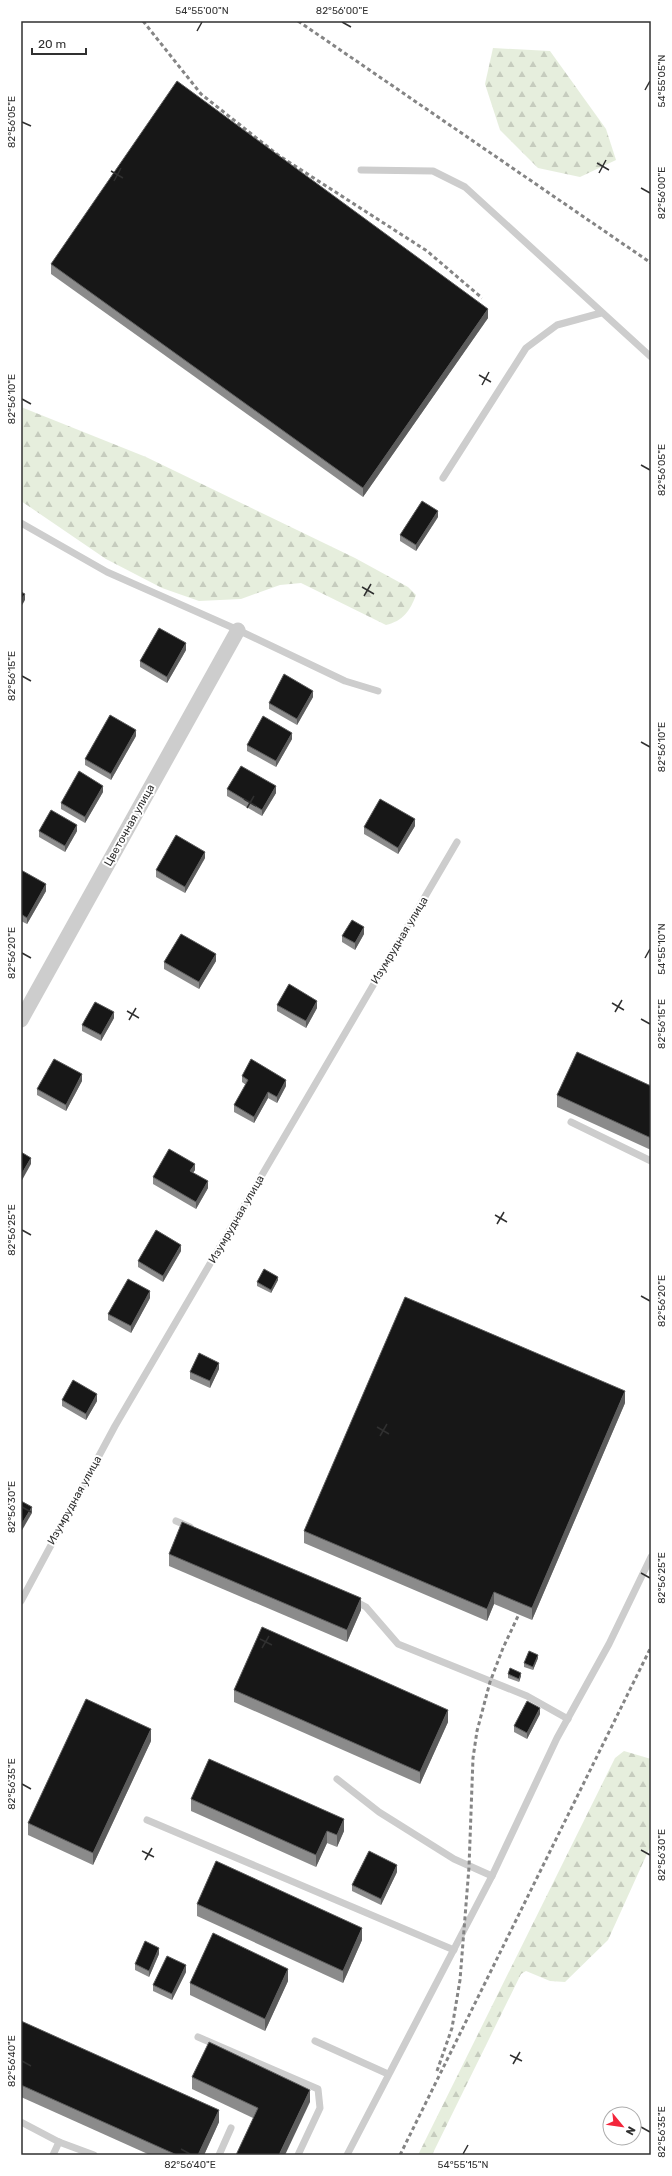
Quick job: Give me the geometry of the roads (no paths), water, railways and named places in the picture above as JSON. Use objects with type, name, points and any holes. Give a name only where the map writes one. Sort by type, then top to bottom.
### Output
[{"type":"street","name":"Цветочная улица","points":[[21,1020],[238,630]]},
{"type":"lane","points":[[361,170],[432,171],[464,187],[651,357]]},
{"type":"lane","points":[[443,478],[526,348],[557,325],[601,313]]},
{"type":"lane","points":[[21,522],[107,572],[238,630],[345,681],[378,691]]},
{"type":"lane","name":"Изумрудная улица","points":[[21,1601],[115,1426],[457,842]]},
{"type":"lane","points":[[570,1122],[651,1162]]},
{"type":"lane","points":[[176,1521],[197,1530]]},
{"type":"lane","points":[[347,2155],[492,1876],[568,1719],[609,1644],[651,1557]]},
{"type":"lane","points":[[346,1597],[366,1607],[398,1644],[527,1696],[568,1719]]},
{"type":"lane","points":[[337,1779],[379,1812],[454,1859],[492,1876]]},
{"type":"lane","points":[[147,1820],[454,1950]]},
{"type":"lane","points":[[198,2037],[318,2089],[320,2108],[298,2155]]},
{"type":"lane","points":[[315,2041],[388,2074]]},
{"type":"lane","points":[[21,2122],[59,2142],[94,2155]]},
{"type":"lane","points":[[219,2155],[231,2128]]},
{"type":"lane","points":[[53,2155],[59,2142]]},
{"type":"railway","points":[[143,21],[201,94],[278,155],[427,251],[482,298]]},
{"type":"railway","points":[[298,21],[651,263]]},
{"type":"railway","points":[[437,2071],[452,2028],[460,1980],[469,1867],[473,1758],[477,1731],[490,1682],[503,1648],[519,1614]]},
{"type":"railway","points":[[400,2155],[651,1647]]}]
